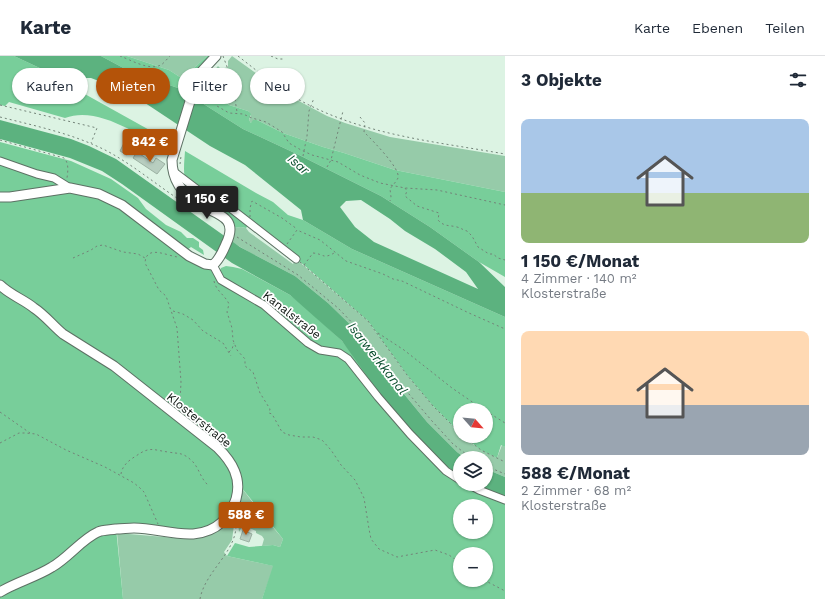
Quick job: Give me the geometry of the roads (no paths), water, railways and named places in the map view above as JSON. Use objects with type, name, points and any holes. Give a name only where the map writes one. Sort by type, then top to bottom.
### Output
[{"type":"main road","points":[[0,197],[10,197],[67,186],[99,194],[122,205],[189,256],[205,264],[216,264],[234,238],[231,230],[225,218],[199,204],[189,197],[179,186],[172,171],[172,157],[195,85],[202,71],[216,56]]},
{"type":"main road","name":"Klosterstraße","points":[[0,284],[13,295],[41,312],[63,334],[114,366],[218,448],[232,464],[236,473],[238,488],[234,505],[229,516],[219,525],[204,532],[187,534],[135,528],[98,532],[51,568],[12,585],[0,592]]},
{"type":"street","points":[[0,161],[37,174],[54,178],[67,186]]},
{"type":"street","points":[[172,171],[202,193],[228,207],[296,259]]},
{"type":"street","name":"Kanalstraße","points":[[216,264],[221,280],[264,305],[314,347],[320,350],[339,353],[348,359],[410,434],[446,471],[453,476]]},
{"type":"street","points":[[482,491],[505,500]]},
{"type":"water","points":[[14,56],[101,56],[124,68],[96,68],[96,80],[88,78],[88,68],[40,68]]},
{"type":"water","name":"Isar","points":[[170,85],[178,88],[178,104],[204,104],[243,129],[381,196],[430,227],[479,262],[505,287],[505,317],[352,249],[303,220],[301,210],[245,165],[210,146],[147,104],[170,104]],"holes":[[[361,200],[405,231],[435,249],[466,272],[478,289],[374,242],[355,227],[340,207],[346,201]]]},
{"type":"water","points":[[0,120],[71,139],[89,146],[116,159],[240,247],[295,276],[328,303],[359,333],[381,366],[427,422],[456,451],[453,451],[453,471],[440,461],[384,400],[342,341],[290,295],[232,263],[102,171],[70,158],[0,139]]},
{"type":"water","points":[[493,472],[505,477],[505,497],[491,491],[493,491]]},
{"type":"water label","name":"Isarwerkkanal","points":[[378,358]]}]
